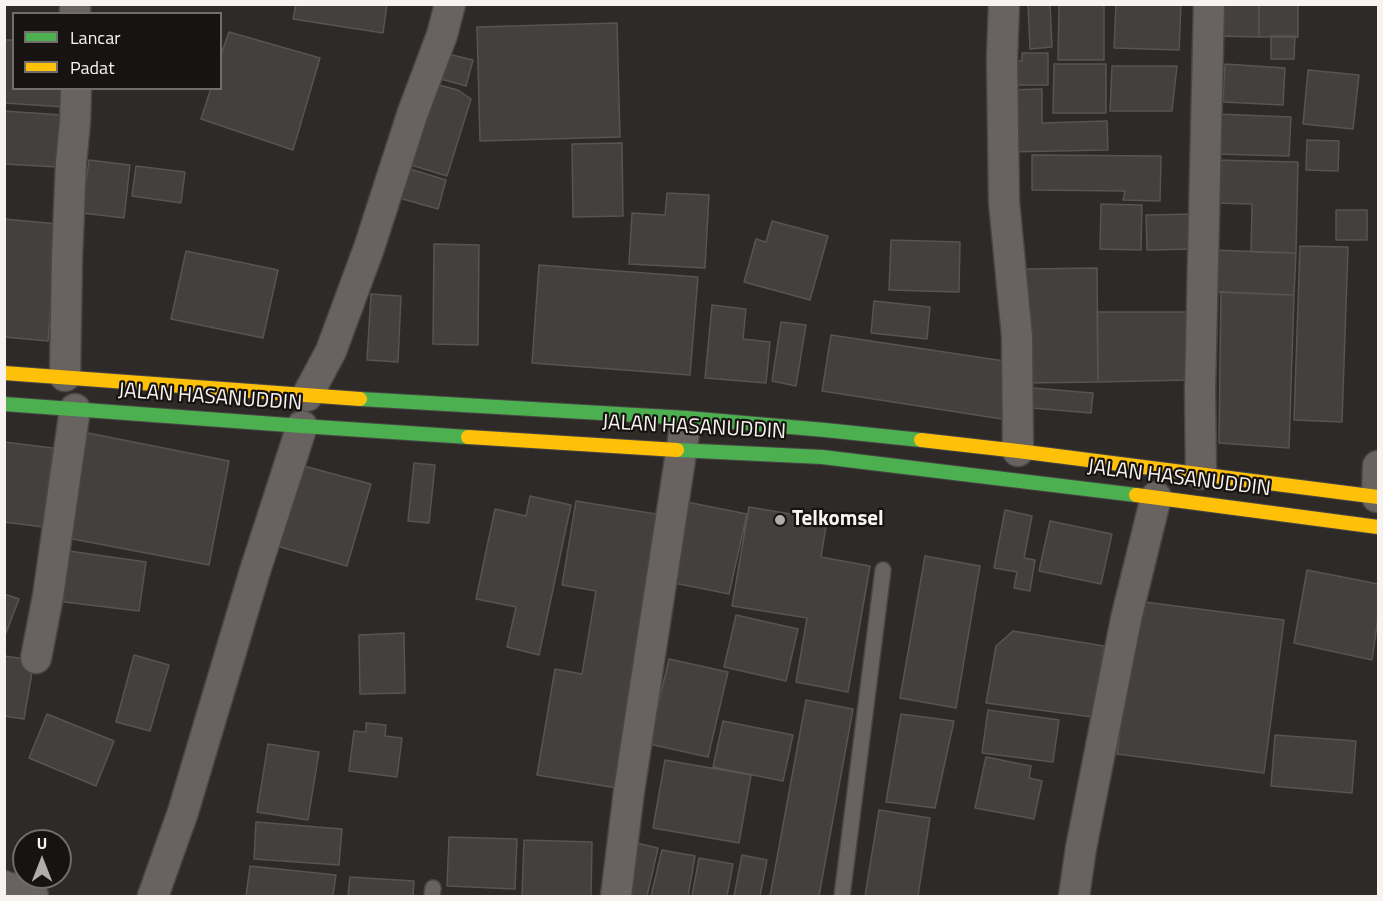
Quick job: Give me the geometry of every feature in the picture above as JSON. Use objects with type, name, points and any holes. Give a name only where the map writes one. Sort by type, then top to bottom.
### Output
[{"type":"street","points":[[307,396],[331,351],[369,248],[413,112],[442,35],[450,4]]},
{"type":"street","points":[[1004,4],[1002,58],[1004,202],[1017,336],[1018,452]]},
{"type":"street","points":[[1201,474],[1200,389],[1209,4]]},
{"type":"street","points":[[65,376],[71,163],[76,90]]},
{"type":"street","name":"JALAN HASANUDDIN","points":[[4,373],[307,396],[687,418],[825,430],[1378,497]]},
{"type":"street","name":"JALAN HASANUDDIN","points":[[4,404],[302,426],[681,450],[822,456],[1156,497],[1378,528]]},
{"type":"street","points":[[36,658],[48,596],[75,409]]},
{"type":"street","points":[[616,897],[629,791],[687,418]]},
{"type":"street","points":[[153,897],[183,812],[254,574],[302,426]]},
{"type":"street","points":[[1378,466],[1378,497]]},
{"type":"street","points":[[1074,897],[1081,848],[1125,619],[1156,497]]},
{"type":"street","points":[[4,886],[33,897]]},
{"type":"lane","points":[[842,897],[883,570]]},
{"type":"building","points":[[296,4],[387,4],[383,33],[293,19]]},
{"type":"building","points":[[1028,4],[1050,4],[1052,47],[1030,49]]},
{"type":"building","points":[[1059,4],[1104,4],[1104,60],[1058,60]]},
{"type":"building","points":[[1116,4],[1181,4],[1179,50],[1114,48]]},
{"type":"building","points":[[1214,4],[1259,4],[1259,37],[1214,36]]},
{"type":"building","points":[[1259,4],[1298,4],[1298,37],[1259,37]]},
{"type":"building","points":[[617,23],[620,137],[480,141],[477,27]]},
{"type":"building","points":[[229,32],[320,58],[293,150],[201,119],[210,90],[222,90],[222,52]]},
{"type":"building","points":[[1271,36],[1295,36],[1294,59],[1271,59]]},
{"type":"building","points":[[4,40],[12,40],[12,90],[65,90],[64,107],[4,103]]},
{"type":"building","points":[[1022,53],[1048,53],[1048,85],[1005,85],[1005,61],[1022,61]]},
{"type":"building","points":[[448,54],[473,60],[466,86],[441,79]]},
{"type":"building","points":[[1054,64],[1106,64],[1106,113],[1053,113]]},
{"type":"building","points":[[1225,64],[1285,68],[1283,105],[1223,102]]},
{"type":"building","points":[[1112,66],[1177,66],[1172,111],[1110,111]]},
{"type":"building","points":[[1308,70],[1359,75],[1353,129],[1303,124]]},
{"type":"building","points":[[435,84],[458,90],[471,99],[447,176],[411,165]]},
{"type":"building","points":[[1042,89],[1042,123],[1107,121],[1108,150],[1006,152],[1005,90]]},
{"type":"building","points":[[4,111],[62,115],[58,167],[4,164]]},
{"type":"building","points":[[1217,114],[1291,117],[1289,156],[1215,154]]},
{"type":"building","points":[[1307,140],[1339,141],[1338,171],[1306,170]]},
{"type":"building","points":[[622,143],[623,216],[573,217],[572,144]]},
{"type":"building","points":[[1032,155],[1161,156],[1160,201],[1123,200],[1125,191],[1032,190]]},
{"type":"building","points":[[89,160],[130,165],[124,218],[82,213]]},
{"type":"building","points":[[1214,160],[1298,162],[1296,253],[1251,252],[1252,204],[1213,203]]},
{"type":"building","points":[[136,166],[185,172],[181,203],[132,196]]},
{"type":"building","points":[[400,166],[446,180],[438,209],[392,196]]},
{"type":"building","points":[[667,193],[709,195],[705,268],[629,264],[632,213],[665,215]]},
{"type":"building","points":[[1101,204],[1142,205],[1141,250],[1100,249]]},
{"type":"building","points":[[1336,210],[1367,210],[1367,240],[1336,240]]},
{"type":"building","points":[[1196,214],[1197,249],[1147,250],[1146,215]]},
{"type":"building","points":[[4,219],[58,224],[48,341],[4,337]]},
{"type":"building","points":[[772,221],[828,236],[810,300],[744,282],[756,239],[766,242]]},
{"type":"building","points":[[891,240],[960,242],[959,292],[889,290]]},
{"type":"building","points":[[434,244],[479,245],[478,345],[433,344]]},
{"type":"building","points":[[1300,246],[1348,247],[1342,422],[1294,420]]},
{"type":"building","points":[[1213,250],[1296,253],[1294,295],[1212,292]]},
{"type":"building","points":[[186,251],[278,270],[263,338],[171,319]]},
{"type":"building","points":[[539,265],[698,277],[690,375],[532,363]]},
{"type":"building","points":[[1097,268],[1098,382],[1026,383],[1025,269]]},
{"type":"building","points":[[1221,292],[1294,295],[1289,448],[1219,443]]},
{"type":"building","points":[[371,294],[401,296],[398,362],[367,360]]},
{"type":"building","points":[[874,301],[930,307],[927,339],[871,333]]},
{"type":"building","points":[[712,305],[746,309],[743,339],[770,342],[766,383],[705,378]]},
{"type":"building","points":[[1097,312],[1188,312],[1188,380],[1098,382]]},
{"type":"building","points":[[781,322],[806,325],[796,386],[772,381]]},
{"type":"building","points":[[831,335],[1011,362],[1002,419],[822,391]]},
{"type":"building","points":[[1033,388],[1093,393],[1091,413],[1032,408]]},
{"type":"building","points":[[83,432],[229,461],[209,565],[62,537]]},
{"type":"building","points":[[4,442],[53,448],[43,527],[4,522]]},
{"type":"building","points":[[414,463],[435,465],[429,523],[408,521]]},
{"type":"building","points":[[300,465],[371,484],[347,566],[277,546]]},
{"type":"building","points":[[530,496],[571,505],[539,655],[507,647],[516,607],[476,599],[495,509],[526,516]]},
{"type":"building","points":[[576,501],[662,515],[617,788],[537,775],[555,669],[582,674],[596,591],[562,585]]},
{"type":"building","points":[[687,502],[747,514],[729,594],[669,582]]},
{"type":"building","points":[[749,507],[827,520],[821,557],[870,566],[848,692],[796,682],[807,618],[732,606]]},
{"type":"building","points":[[1005,510],[1032,516],[1024,558],[1035,560],[1030,591],[1014,588],[1017,572],[994,568]]},
{"type":"building","points":[[1050,521],[1112,534],[1101,584],[1039,571]]},
{"type":"building","points":[[62,550],[146,562],[139,611],[56,601]]},
{"type":"building","points":[[925,556],[980,566],[956,708],[900,698]]},
{"type":"building","points":[[1307,570],[1378,584],[1378,618],[1372,660],[1294,643]]},
{"type":"building","points":[[4,594],[19,599],[4,638]]},
{"type":"building","points":[[1137,601],[1284,620],[1264,773],[1117,754]]},
{"type":"building","points":[[736,615],[798,629],[786,681],[724,667]]},
{"type":"building","points":[[1013,631],[1104,646],[1092,717],[986,703],[996,646]]},
{"type":"building","points":[[404,633],[405,693],[360,694],[359,635]]},
{"type":"building","points":[[134,655],[169,665],[150,731],[116,722]]},
{"type":"building","points":[[4,656],[34,660],[24,719],[4,716]]},
{"type":"building","points":[[669,659],[728,672],[708,757],[649,744]]},
{"type":"building","points":[[806,700],[853,709],[819,896],[770,896]]},
{"type":"building","points":[[988,710],[1059,720],[1053,762],[982,753]]},
{"type":"building","points":[[47,714],[114,741],[96,786],[29,758]]},
{"type":"building","points":[[901,714],[954,721],[935,808],[886,802]]},
{"type":"building","points":[[723,721],[793,735],[783,781],[713,767]]},
{"type":"building","points":[[366,723],[386,725],[385,736],[402,738],[397,777],[349,771],[354,731],[366,732]]},
{"type":"building","points":[[1275,735],[1356,741],[1352,793],[1271,786]]},
{"type":"building","points":[[268,744],[319,752],[308,820],[257,812]]},
{"type":"building","points":[[986,757],[1031,766],[1029,778],[1042,781],[1034,819],[975,808]]},
{"type":"building","points":[[665,760],[751,775],[739,843],[653,828]]},
{"type":"building","points":[[879,810],[930,818],[918,896],[865,896]]},
{"type":"building","points":[[256,822],[342,829],[339,865],[254,859]]},
{"type":"building","points":[[449,837],[517,839],[515,889],[447,886]]},
{"type":"building","points":[[524,840],[592,842],[591,896],[522,896]]},
{"type":"building","points":[[637,843],[658,848],[647,896],[626,896]]},
{"type":"building","points":[[662,850],[695,856],[688,896],[651,896]]},
{"type":"building","points":[[742,855],[767,860],[760,896],[734,896]]},
{"type":"building","points":[[699,858],[733,864],[727,896],[692,896]]},
{"type":"building","points":[[250,866],[336,875],[333,896],[246,896]]},
{"type":"building","points":[[350,877],[414,881],[413,896],[348,896]]},
{"type":"traffic: fast","points":[[360,399],[687,418],[921,440]]},
{"type":"traffic: fast","points":[[4,404],[468,437]]},
{"type":"traffic: fast","points":[[677,450],[822,457],[1136,495]]},
{"type":"traffic: slow","points":[[4,373],[360,399]]},
{"type":"traffic: slow","points":[[468,437],[677,450]]},
{"type":"traffic: slow","points":[[921,440],[1378,497]]},
{"type":"traffic: slow","points":[[1136,495],[1378,527]]},
{"type":"place","name":"Telkomsel","points":[[780,520]]}]
